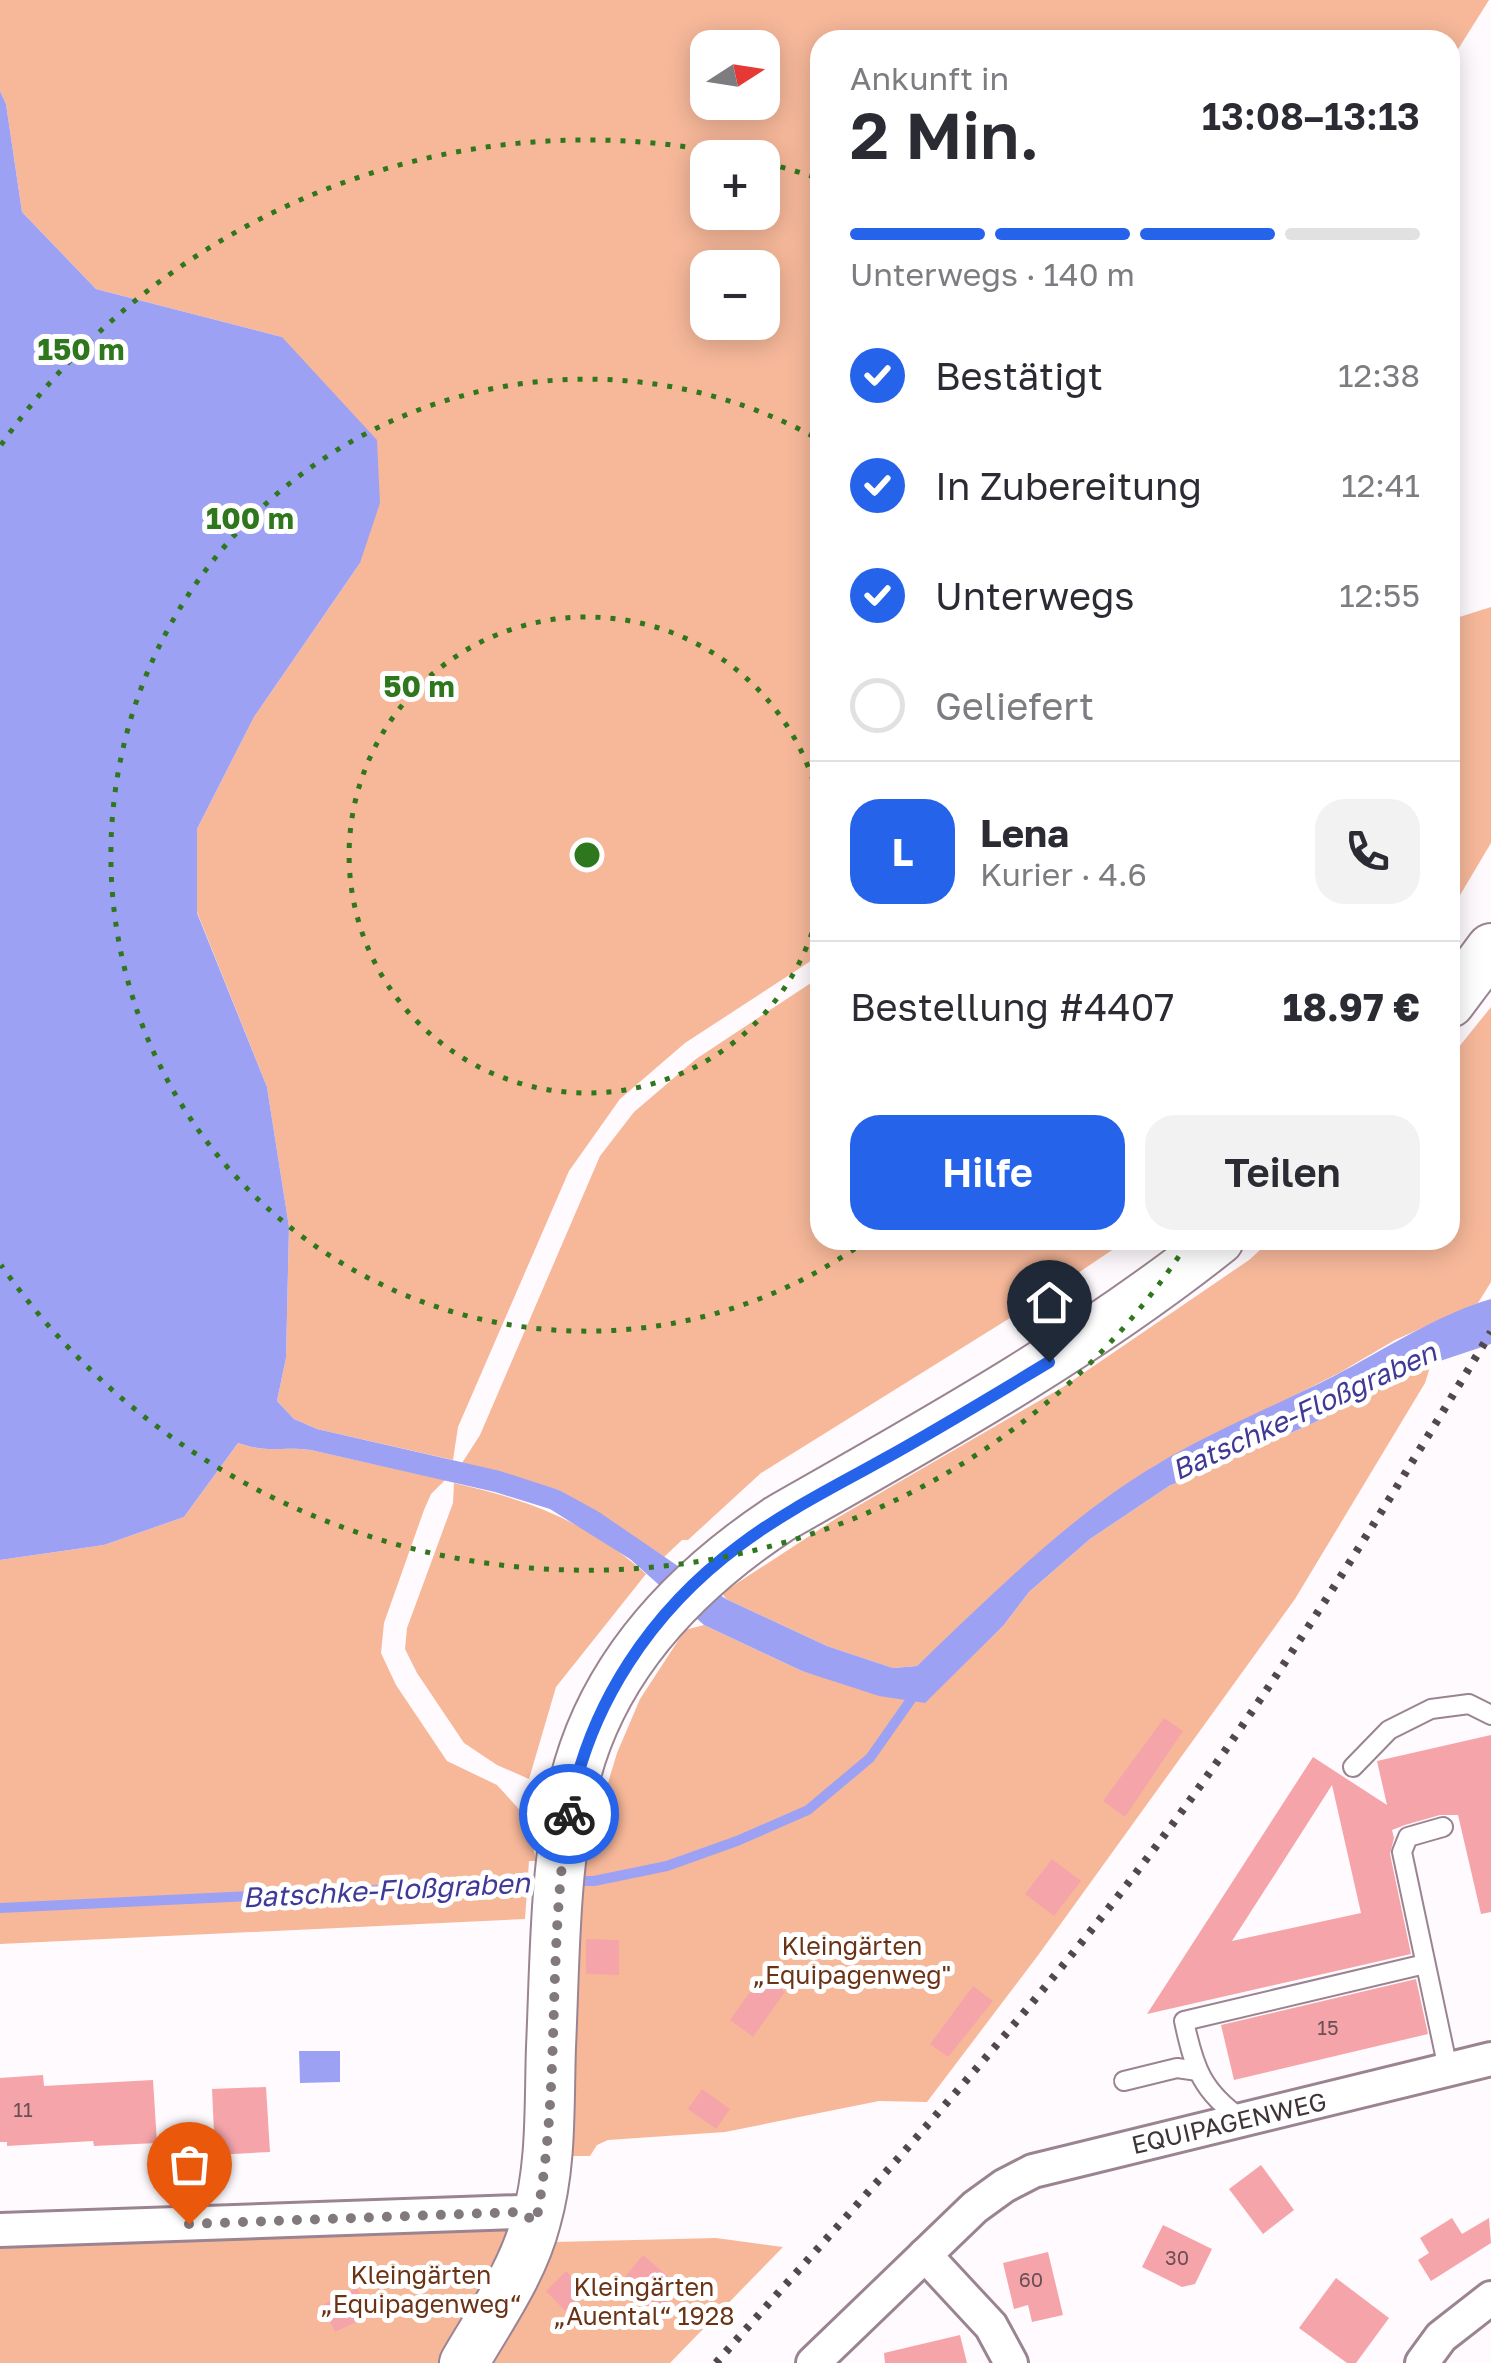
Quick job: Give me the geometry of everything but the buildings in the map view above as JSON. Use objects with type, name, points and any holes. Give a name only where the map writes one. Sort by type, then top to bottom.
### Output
[{"type":"main road","points":[[1460,990],[1491,948]]},
{"type":"main road","points":[[464,2363],[518,2267],[536,2222],[546,2172],[559,1882],[574,1782],[591,1734],[622,1673],[664,1612],[702,1575],[778,1519],[1049,1362],[1205,1250]]},
{"type":"street","name":"EQUIPAGENWEG","points":[[814,2363],[975,2207],[1033,2171],[1491,2059]]},
{"type":"street","points":[[0,2230],[520,2212],[536,2222]]},
{"type":"street","points":[[925,2255],[991,2326],[1011,2363]]},
{"type":"street","points":[[1422,2363],[1441,2337],[1491,2298]]},
{"type":"lane","points":[[1353,1767],[1389,1730],[1431,1709],[1469,1704],[1491,1715]]},
{"type":"lane","points":[[1443,1827],[1408,1837],[1402,1852],[1448,2070]]},
{"type":"lane","points":[[1244,2120],[1218,2103],[1198,2071],[1184,2020],[1425,1964]]},
{"type":"lane","points":[[1124,2082],[1177,2068],[1198,2071]]},
{"type":"green space","points":[[0,0],[1489,0],[1460,46],[1460,30],[810,30],[810,962],[685,1043],[620,1099],[569,1171],[458,1427],[453,1460],[317,1429],[294,1419],[277,1401],[286,1358],[289,1227],[267,1087],[197,912],[197,829],[254,717],[360,563],[282,337],[96,289],[22,212],[6,104],[0,91]]},
{"type":"green space","points":[[1491,607],[1491,843],[1460,895],[1460,617]]},
{"type":"green space","points":[[810,984],[810,1250],[1112,1250],[761,1473],[664,1557],[559,1490],[462,1463],[480,1435],[600,1156],[634,1112],[696,1059]]},
{"type":"green space","points":[[1491,1007],[1491,1282],[1478,1303],[1395,1340],[1339,1373],[1156,1465],[1076,1522],[917,1666],[893,1668],[827,1646],[726,1599],[722,1593],[837,1518],[1063,1387],[1260,1250],[1460,1250],[1460,1046]]},
{"type":"green space","name":"Kleingärten „Equipagenweg\"","points":[[1431,1364],[1425,1383],[1295,1599],[1039,1954],[927,2102],[879,2101],[725,2132],[608,2140],[597,2145],[590,2156],[567,2156],[584,1863],[617,1753],[640,1699],[685,1630],[704,1625],[802,1671],[925,1702],[1003,1626],[1029,1592],[1090,1539],[1169,1486],[1311,1424]]},
{"type":"green space","points":[[238,1443],[267,1449],[311,1450],[445,1480],[431,1494],[424,1510],[384,1623],[381,1653],[396,1685],[447,1761],[497,1785],[527,1818],[536,1861],[529,1861],[525,1919],[0,1944],[0,1560],[104,1545],[184,1517]]},
{"type":"green space","points":[[454,1483],[556,1515],[602,1540],[646,1574],[556,1687],[529,1779],[497,1765],[464,1743],[405,1649],[407,1628],[453,1503]]},
{"type":"green space","name":"Kleingärten „Equipagenweg“","points":[[520,2212],[464,2363],[0,2363],[0,2230]]},
{"type":"green space","name":"Kleingärten „Auental“ 1928","points":[[716,2238],[783,2247],[670,2363],[485,2363],[554,2242]]},
{"type":"water","points":[[0,91],[6,104],[22,212],[96,289],[282,337],[377,440],[380,503],[360,563],[254,717],[197,829],[197,913],[267,1087],[289,1227],[286,1358],[277,1401],[294,1419],[317,1429],[500,1471],[559,1490],[599,1512],[726,1599],[827,1646],[893,1668],[917,1666],[1061,1533],[1123,1486],[1177,1453],[1430,1324],[1491,1299],[1491,1344],[1431,1364],[1311,1424],[1169,1486],[1090,1539],[1029,1592],[1003,1626],[925,1703],[879,1696],[802,1671],[704,1625],[630,1559],[550,1509],[495,1492],[311,1450],[267,1449],[238,1443],[184,1517],[104,1545],[0,1560]]},
{"type":"water","points":[[299,2051],[340,2051],[340,2082],[300,2083]]},
{"type":"waterway","name":"Batschke‐Floßgraben","points":[[570,1881],[594,1881],[667,1866],[808,1810],[870,1758],[917,1691]]},
{"type":"waterway","name":"Batschke‐Floßgraben","points":[[0,1908],[548,1882]]},
{"type":"railway","points":[[716,2363],[985,2058],[1139,1869],[1278,1672],[1491,1332]]},
{"type":"way so far","points":[[189,2224],[520,2212],[536,2222],[546,2172],[557,1902],[569,1814]]},
{"type":"route","points":[[569,1814],[582,1758],[613,1689],[664,1612],[702,1575],[778,1519],[1049,1362]]}]
